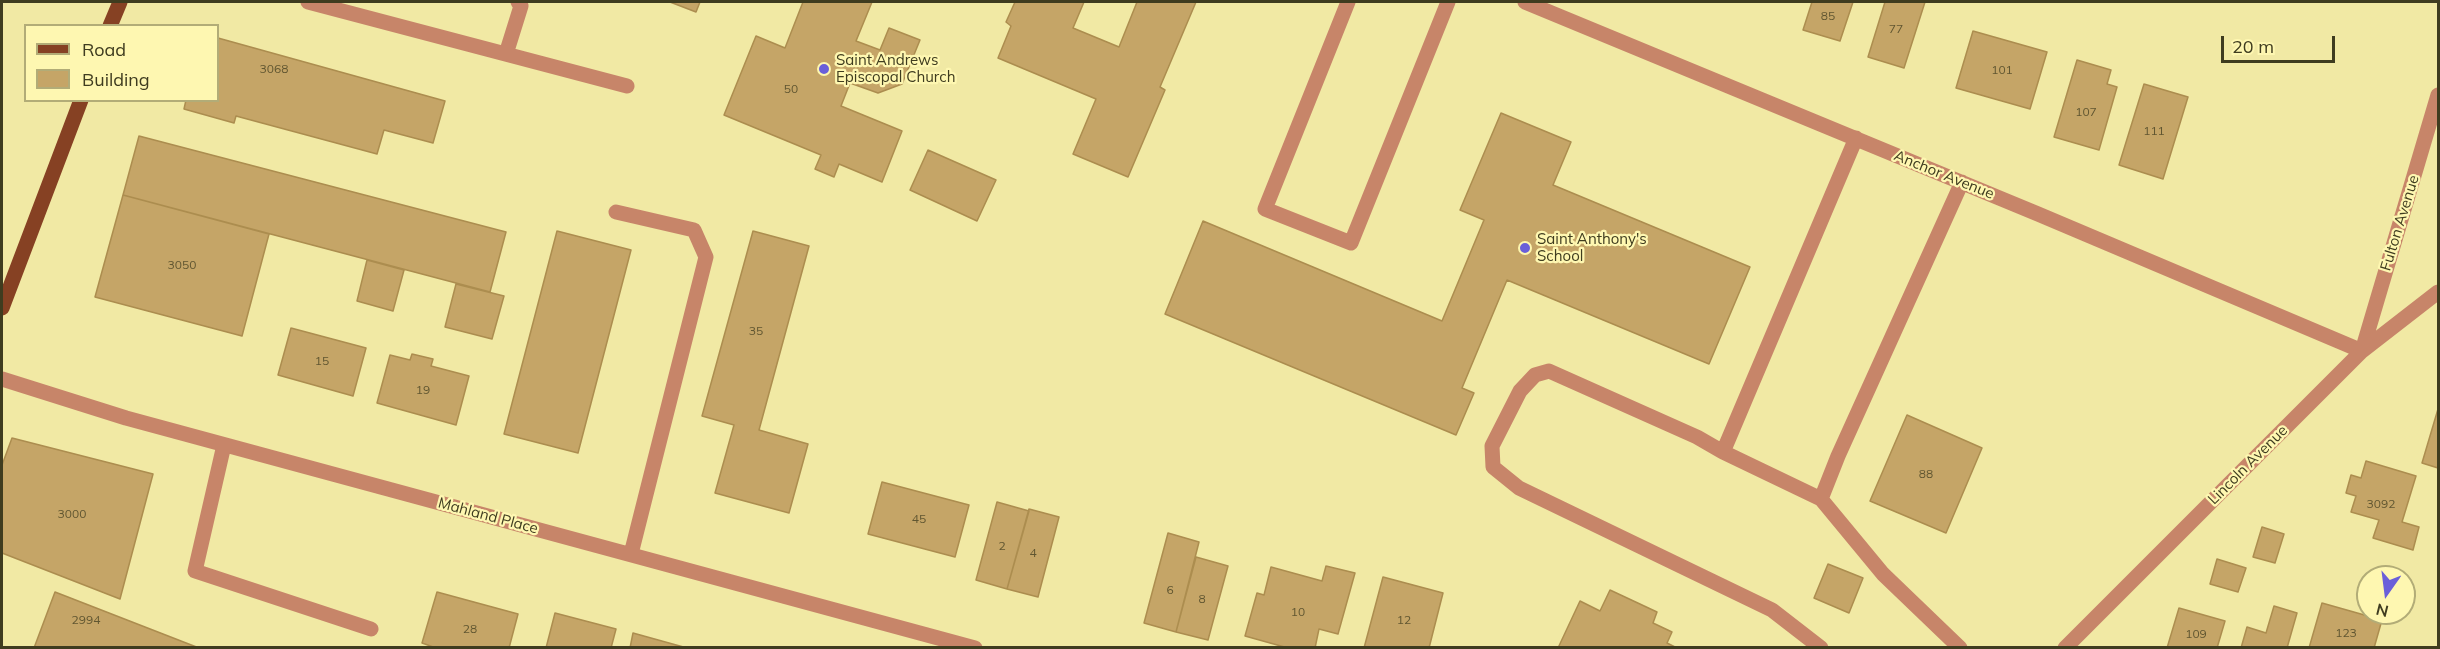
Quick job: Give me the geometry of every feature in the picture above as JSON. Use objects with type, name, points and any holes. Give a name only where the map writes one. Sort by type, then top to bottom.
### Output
[{"type":"main road","points":[[111,24],[120,2]]},
{"type":"main road","points":[[2,308],[80,102]]},
{"type":"street","points":[[308,2],[627,86]]},
{"type":"street","points":[[506,54],[520,6],[518,2]]},
{"type":"street","points":[[1348,2],[1265,209],[1351,243],[1448,2]]},
{"type":"street","name":"Anchor Avenue","points":[[1525,2],[1962,182],[2362,351]]},
{"type":"street","name":"Fulton Avenue","points":[[2362,351],[2435,122],[2439,95]]},
{"type":"street","points":[[1723,452],[1856,138]]},
{"type":"street","points":[[1821,499],[1838,456],[1962,182]]},
{"type":"street","points":[[616,212],[694,230],[706,257],[631,554]]},
{"type":"street","name":"Lincoln Avenue","points":[[2065,648],[2362,351],[2436,297]]},
{"type":"street","points":[[1821,648],[1772,610],[1519,488],[1493,467],[1492,446],[1520,391],[1535,375],[1549,371],[1697,438],[1821,499],[1884,574],[1960,648]]},
{"type":"street","name":"Mahland Place","points":[[2,379],[126,418],[975,648]]},
{"type":"street","points":[[224,444],[195,571],[371,629]]},
{"type":"building","points":[[670,2],[700,2],[696,12]]},
{"type":"building","points":[[803,2],[872,2],[856,41],[880,50],[889,28],[920,40],[902,84],[878,93],[850,83],[841,106],[902,131],[882,182],[839,164],[834,177],[815,169],[821,155],[724,115],[756,36],[785,48]]},
{"type":"building","points":[[1015,2],[1084,2],[1073,28],[1119,47],[1137,2],[1196,2],[1160,87],[1165,90],[1128,177],[1073,154],[1096,99],[998,58],[1011,26],[1006,22]]},
{"type":"building","points":[[1812,2],[1853,2],[1840,41],[1803,30]]},
{"type":"building","points":[[1885,2],[1925,2],[1904,68],[1868,57]]},
{"type":"building","points":[[1973,31],[2047,52],[2030,109],[1956,88]]},
{"type":"building","points":[[219,38],[445,101],[433,143],[384,130],[377,154],[236,116],[234,123],[184,109],[186,102],[219,102]]},
{"type":"building","points":[[2077,60],[2111,70],[2107,84],[2117,87],[2099,150],[2054,137]]},
{"type":"building","points":[[2144,84],[2188,97],[2163,179],[2119,165]]},
{"type":"building","points":[[1501,113],[1571,142],[1553,185],[1750,267],[1709,364],[1507,280],[1462,388],[1474,393],[1456,435],[1165,314],[1203,221],[1442,321],[1484,220],[1460,210]]},
{"type":"building","points":[[139,136],[506,232],[490,292],[123,195]]},
{"type":"building","points":[[928,150],[996,180],[977,221],[910,190]]},
{"type":"building","points":[[123,195],[269,234],[242,336],[95,297]]},
{"type":"building","points":[[557,231],[631,250],[578,453],[504,434]]},
{"type":"building","points":[[753,231],[809,246],[759,430],[808,444],[789,513],[715,493],[734,425],[702,416]]},
{"type":"building","points":[[367,260],[404,270],[393,311],[357,301]]},
{"type":"building","points":[[456,284],[504,296],[492,339],[445,327]]},
{"type":"building","points":[[291,328],[366,348],[353,396],[278,375]]},
{"type":"building","points":[[412,354],[433,359],[431,366],[469,376],[456,425],[377,403],[390,355],[410,360]]},
{"type":"building","points":[[2438,409],[2438,468],[2422,463]]},
{"type":"building","points":[[1907,415],[1982,448],[1946,533],[1870,501]]},
{"type":"building","points":[[12,438],[153,474],[120,599],[2,553],[2,465]]},
{"type":"building","points":[[2366,461],[2416,476],[2402,522],[2419,527],[2413,550],[2373,538],[2379,520],[2351,512],[2356,496],[2346,493],[2351,475],[2361,478]]},
{"type":"building","points":[[882,482],[969,505],[955,557],[868,534]]},
{"type":"building","points":[[997,502],[1029,511],[1007,589],[976,580]]},
{"type":"building","points":[[1029,509],[1059,517],[1038,597],[1007,589]]},
{"type":"building","points":[[2262,527],[2284,534],[2275,563],[2253,557]]},
{"type":"building","points":[[1168,533],[1199,542],[1176,632],[1144,623]]},
{"type":"building","points":[[1196,557],[1228,566],[1208,640],[1176,632]]},
{"type":"building","points":[[2217,559],[2246,568],[2238,592],[2210,584]]},
{"type":"building","points":[[1828,564],[1863,578],[1849,613],[1814,598]]},
{"type":"building","points":[[1326,566],[1355,573],[1338,634],[1319,629],[1315,648],[1288,648],[1245,636],[1257,593],[1264,595],[1271,567],[1322,581]]},
{"type":"building","points":[[1383,577],[1443,593],[1429,648],[1364,648]]},
{"type":"building","points":[[1610,590],[1657,612],[1653,623],[1672,632],[1667,643],[1677,648],[1558,648],[1580,601],[1600,611]]},
{"type":"building","points":[[55,592],[199,648],[34,648]]},
{"type":"building","points":[[437,592],[518,614],[509,648],[436,648],[422,643]]},
{"type":"building","points":[[2322,603],[2356,613],[2356,625],[2381,625],[2374,648],[2309,648]]},
{"type":"building","points":[[2274,606],[2297,613],[2287,648],[2241,648],[2247,627],[2266,633]]},
{"type":"building","points":[[2179,608],[2225,621],[2217,648],[2167,648]]},
{"type":"building","points":[[555,613],[616,629],[611,648],[546,648]]},
{"type":"building","points":[[633,633],[687,648],[630,648]]},
{"type":"place","name":"Saint Andrews Episcopal Church","points":[[824,69]]},
{"type":"place","name":"Saint Anthony's School","points":[[1525,248]]}]
